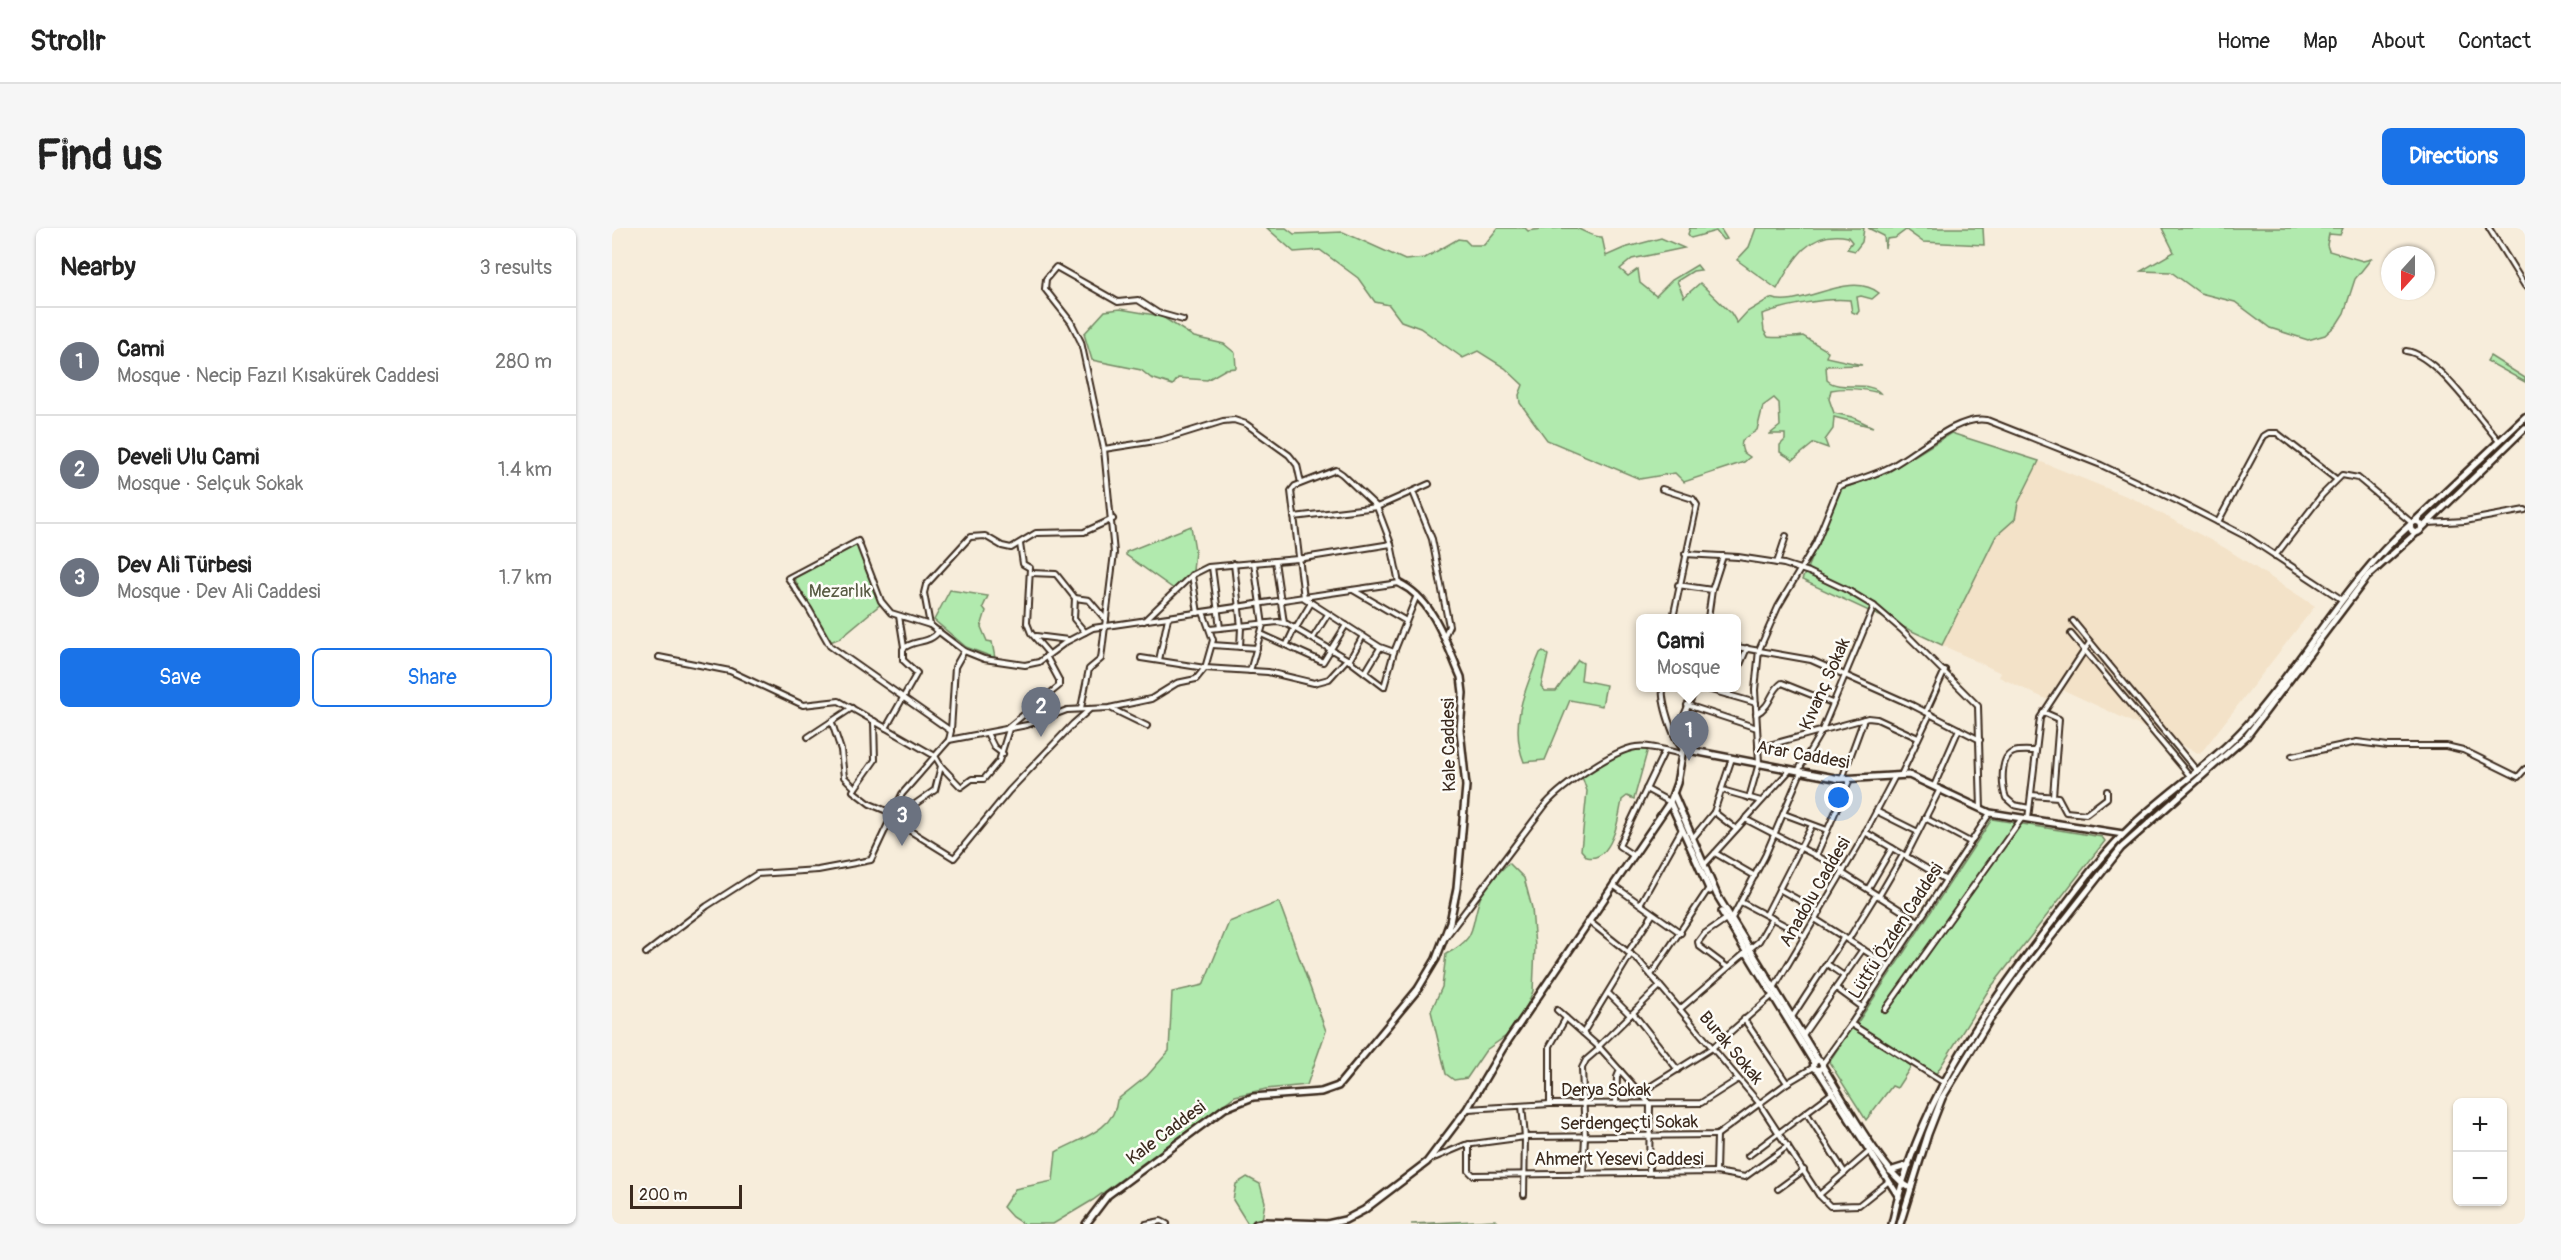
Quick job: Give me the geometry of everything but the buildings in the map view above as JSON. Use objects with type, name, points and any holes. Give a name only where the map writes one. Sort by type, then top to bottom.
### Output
[{"type":"street","points":[[2489,228],[2525,286]]},
{"type":"street","points":[[1081,708],[1089,669],[1101,661],[1114,553],[1114,518],[1104,449],[1082,342],[1071,322],[1045,289],[1046,279],[1056,267],[1118,302],[1138,300],[1158,313],[1183,320]]},
{"type":"street","points":[[2406,351],[2421,355],[2435,365],[2498,440]]},
{"type":"street","points":[[1892,1224],[1909,1165],[1943,1082],[2005,984],[2123,834],[2233,740],[2256,715],[2341,599],[2370,564],[2498,440],[2525,417]]},
{"type":"street","points":[[1749,798],[1759,763],[1756,704],[1759,650],[1778,607],[1802,570],[1839,486],[1891,467],[1944,433],[1978,419],[1987,420],[2101,465],[2218,522],[2276,556],[2341,599]]},
{"type":"street","points":[[1104,449],[1162,440],[1234,420],[1246,424],[1286,452],[1297,465],[1301,483]]},
{"type":"street","points":[[1900,1224],[1934,1117],[1954,1077],[1990,1018],[2060,924],[2134,834],[2227,755],[2254,728],[2367,577],[2427,523],[2525,428]]},
{"type":"street","points":[[2218,522],[2264,436],[2269,433],[2277,433],[2336,479]]},
{"type":"street","points":[[951,731],[830,646],[788,578],[858,541],[881,602],[889,610],[899,616],[930,625],[964,651],[984,660],[1025,665],[1036,664],[1069,640],[1085,632],[1105,627],[1281,599],[1304,598],[1399,583],[1391,544],[1377,507],[1338,471],[1301,483],[1291,491],[1304,598],[1380,647],[1394,652]]},
{"type":"street","points":[[2276,556],[2336,479],[2344,475],[2355,476],[2412,523]]},
{"type":"street","points":[[1294,517],[1377,507],[1429,484]]},
{"type":"street","points":[[1662,489],[1693,499],[1697,504],[1674,614]]},
{"type":"street","points":[[1413,492],[1432,539],[1449,626],[1443,638]]},
{"type":"street","points":[[2427,523],[2465,521],[2525,510]]},
{"type":"street","points":[[930,625],[924,593],[926,585],[968,538],[977,535],[988,536],[1007,548],[1040,533],[1084,532],[1114,518]]},
{"type":"street","points":[[2412,523],[2412,531],[2419,530]]},
{"type":"street","points":[[1777,563],[1786,536]]},
{"type":"street","points":[[1003,731],[1059,686],[1060,682],[1048,655],[1030,631],[1026,619],[1030,568],[1023,564],[1019,543]]},
{"type":"street","points":[[1142,622],[1192,575],[1212,567],[1298,559],[1391,544]]},
{"type":"street","points":[[1685,554],[1777,563],[1802,570],[1874,606],[1945,670],[1977,704],[1981,809]]},
{"type":"street","points":[[1709,614],[1712,590],[1723,556]]},
{"type":"street","points":[[1275,561],[1284,623]]},
{"type":"street","points":[[1250,671],[1263,625],[1254,562]]},
{"type":"street","points":[[1234,564],[1241,627],[1240,647]]},
{"type":"street","points":[[1212,567],[1220,628]]},
{"type":"street","points":[[1030,573],[1056,574],[1075,598],[1074,619],[1085,632]]},
{"type":"street","points":[[949,740],[988,735],[1060,711],[1110,708],[1155,698],[1177,683],[1198,678],[1205,668],[1212,645],[1209,629],[1200,612],[1192,575]]},
{"type":"street","name":"Kale Caddesi","points":[[1086,1224],[1108,1196],[1225,1108],[1253,1097],[1321,1092],[1338,1086],[1418,988],[1444,939],[1456,897],[1466,786],[1460,730],[1463,685],[1427,605],[1417,594],[1399,583]]},
{"type":"street","points":[[1678,585],[1712,590]]},
{"type":"street","points":[[1353,590],[1406,621]]},
{"type":"street","points":[[1209,629],[1284,623],[1296,627],[1348,660],[1384,687],[1394,652],[1417,594]]},
{"type":"street","points":[[1075,598],[1089,600],[1106,620]]},
{"type":"street","points":[[1287,644],[1311,603]]},
{"type":"street","name":"Kıvanç Sokak","points":[[1728,920],[1741,902],[1775,835],[1799,772],[1822,730],[1874,606]]},
{"type":"street","points":[[1313,638],[1328,614]]},
{"type":"street","points":[[886,728],[917,673],[903,660],[904,647],[899,616]]},
{"type":"street","points":[[1159,660],[1168,618]]},
{"type":"street","points":[[2073,621],[2197,771]]},
{"type":"street","points":[[1261,634],[1323,662],[1346,625]]},
{"type":"street","points":[[904,647],[928,641],[939,632]]},
{"type":"street","points":[[2072,634],[2190,776]]},
{"type":"street","points":[[1036,636],[1069,640]]},
{"type":"street","points":[[1141,658],[1205,668],[1276,673],[1317,683],[1331,677],[1348,660],[1363,636]]},
{"type":"street","points":[[1885,1010],[2025,819],[2031,795],[2037,725],[2043,712],[2090,642]]},
{"type":"street","points":[[1212,645],[1257,648]]},
{"type":"street","points":[[1365,673],[1380,647]]},
{"type":"street","points":[[1741,647],[1811,660],[1928,713],[1980,740]]},
{"type":"street","points":[[1741,662],[1747,648]]},
{"type":"street","points":[[646,953],[707,906],[757,874],[818,870],[871,860],[904,791],[949,740],[955,667],[964,651]]},
{"type":"street","points":[[659,657],[730,672],[803,705],[834,700],[935,756],[941,766],[961,787],[972,779],[984,779],[1002,754],[1009,729]]},
{"type":"street","name":"Anadolu Caddesi","points":[[1640,1093],[1712,1048],[1773,992],[1918,738],[1945,670]]},
{"type":"street","points":[[1756,714],[1766,709],[1778,685],[1782,683],[1832,703]]},
{"type":"street","points":[[1256,1224],[1265,1222],[1327,1224],[1344,1220],[1364,1210],[1427,1162],[1467,1109],[1503,1048],[1674,795],[1683,752],[1663,705],[1663,692]]},
{"type":"street","points":[[1675,734],[1694,692]]},
{"type":"street","points":[[1719,692],[1756,704]]},
{"type":"street","points":[[1687,705],[1757,728]]},
{"type":"street","points":[[808,737],[852,708]]},
{"type":"street","points":[[1110,708],[1147,726]]},
{"type":"street","points":[[891,819],[954,858],[1014,786],[1073,724],[1091,709]]},
{"type":"street","points":[[2043,712],[2059,719],[2053,796]]},
{"type":"street","points":[[1842,779],[1864,718]]},
{"type":"street","points":[[1758,748],[1864,718],[1877,719],[1918,738]]},
{"type":"street","points":[[874,721],[875,760],[853,792],[870,804],[894,811],[906,810],[933,791],[938,784],[941,766]]},
{"type":"street","points":[[832,723],[841,750],[844,777],[855,788]]},
{"type":"street","points":[[1792,1018],[1827,964],[1905,856],[1925,818],[1959,729]]},
{"type":"street","points":[[988,735],[992,744],[1002,754]]},
{"type":"street","points":[[2292,756],[2337,745],[2368,741],[2388,746],[2456,748],[2514,776],[2520,775],[2525,769]]},
{"type":"street","points":[[1444,939],[1457,926],[1486,880],[1560,789],[1585,772],[1630,748],[1646,747],[1683,752]]},
{"type":"street","points":[[1634,856],[1619,846],[1665,750]]},
{"type":"street","points":[[2029,808],[2014,805],[2006,798],[2004,766],[2007,758],[2013,752],[2035,751]]},
{"type":"street","name":"Arar Caddesi","points":[[1683,752],[1732,758],[1842,779],[1912,776],[1990,813],[2123,834]]},
{"type":"street","points":[[1692,839],[1714,812],[1732,758]]},
{"type":"street","points":[[1703,866],[1790,770]]},
{"type":"street","points":[[1816,856],[1851,779]]},
{"type":"street","points":[[1646,789],[1670,802],[1709,888],[1818,1065],[1890,1171],[1902,1185],[1911,1188]]},
{"type":"street","points":[[1722,790],[1761,801]]},
{"type":"street","points":[[2031,795],[2060,798],[2066,812],[2088,814],[2108,797],[2107,791]]},
{"type":"street","points":[[1674,795],[1728,920]]},
{"type":"street","points":[[1876,811],[1918,832]]},
{"type":"street","points":[[1714,812],[1736,829]]},
{"type":"street","name":"Lütfü Özden Caddesi","points":[[1818,1065],[1851,1024],[1990,813]]},
{"type":"street","points":[[1784,814],[1827,830]]},
{"type":"street","points":[[1925,818],[1971,842]]},
{"type":"street","points":[[1745,819],[1816,856],[1918,921]]},
{"type":"street","points":[[1766,915],[1812,825]]},
{"type":"street","points":[[1640,904],[1682,828]]},
{"type":"street","points":[[1865,832],[1946,879]]},
{"type":"street","points":[[1868,889],[1892,848]]},
{"type":"street","points":[[1715,853],[1755,876]]},
{"type":"street","points":[[1613,885],[1681,933]]},
{"type":"street","points":[[1651,975],[1709,888]]},
{"type":"street","points":[[1779,889],[1820,912]]},
{"type":"street","points":[[1741,902],[1805,936]]},
{"type":"street","points":[[1583,1033],[1653,914]]},
{"type":"street","points":[[1680,1010],[1761,939],[1772,918]]},
{"type":"street","points":[[1815,919],[1889,966]]},
{"type":"street","points":[[1727,967],[1698,944],[1702,936],[1728,920]]},
{"type":"street","name":"Burak Sokak","points":[[1590,922],[1630,953],[1651,975],[1759,1102],[1820,1195],[1832,1207],[1859,1205],[1889,1181]]},
{"type":"street","points":[[1803,1036],[1863,949]]},
{"type":"street","points":[[1827,964],[1844,976]]},
{"type":"street","points":[[1583,1174],[1585,1137],[1582,1066],[1660,986]]},
{"type":"street","points":[[1836,987],[1862,1007]]},
{"type":"street","points":[[1773,992],[1803,1036],[1833,1092],[1898,1197],[1907,1200]]},
{"type":"street","points":[[1608,993],[1632,1014],[1678,1070]]},
{"type":"street","points":[[1557,1010],[1599,1047],[1650,1104],[1649,1172]]},
{"type":"street","points":[[1550,1104],[1550,1046],[1566,1018]]},
{"type":"street","points":[[1744,1019],[1787,1083]]},
{"type":"street","points":[[1851,1024],[1943,1082]]},
{"type":"street","name":"Serdengeçti Sokak","points":[[1427,1162],[1451,1149],[1469,1144],[1525,1137],[1717,1135],[1759,1102],[1818,1065]]},
{"type":"street","points":[[1616,1104],[1617,1077],[1620,1070]]},
{"type":"street","name":"Derya Sokak","points":[[1467,1109],[1550,1104],[1704,1103],[1738,1079]]},
{"type":"street","points":[[1748,1156],[1833,1092]]},
{"type":"street","points":[[1521,1106],[1525,1137],[1524,1195]]},
{"type":"street","points":[[1806,1112],[1845,1173]]},
{"type":"street","points":[[1716,1172],[1717,1135]]},
{"type":"street","name":"Ahmert Yesevi Caddesi","points":[[1469,1144],[1470,1174],[1716,1172],[1744,1177],[1788,1146]]},
{"type":"street","points":[[1820,1195],[1870,1151]]},
{"type":"street","points":[[1890,1171],[1909,1165]]},
{"type":"street","points":[[1778,1189],[1804,1170]]},
{"type":"street","points":[[1146,1224],[1161,1221],[1167,1224]]},
{"type":"shaded area","points":[[2039,461],[2136,500],[2225,548],[2315,606],[2200,754],[2055,686],[2048,700],[1999,677],[2001,673],[1942,645],[1996,536],[2015,519],[2018,503]]},
{"type":"green space","points":[[1267,228],[1286,228],[1294,234],[1343,232],[1405,260],[1425,258],[1458,239],[1465,240],[1470,245],[1484,245],[1498,228],[1525,228],[1528,231],[1576,228],[1602,237],[1606,256],[1624,248],[1661,238],[1684,248],[1632,259],[1620,269],[1628,276],[1638,269],[1640,283],[1656,296],[1672,280],[1697,265],[1701,270],[1693,271],[1677,281],[1684,297],[1700,283],[1731,313],[1737,323],[1747,312],[1770,298],[1795,299],[1839,287],[1854,285],[1867,287],[1879,293],[1872,299],[1857,297],[1859,311],[1857,314],[1852,312],[1850,300],[1840,299],[1806,303],[1762,314],[1764,331],[1768,337],[1803,336],[1828,351],[1826,357],[1862,365],[1826,366],[1827,380],[1839,385],[1869,387],[1880,393],[1868,390],[1837,389],[1831,390],[1829,399],[1834,413],[1852,417],[1873,427],[1834,417],[1833,429],[1825,440],[1828,448],[1814,443],[1793,460],[1780,452],[1780,445],[1785,440],[1785,434],[1770,434],[1780,426],[1779,403],[1774,398],[1763,406],[1757,430],[1743,440],[1743,452],[1750,457],[1744,462],[1684,482],[1675,473],[1640,479],[1547,440],[1520,403],[1519,395],[1523,385],[1505,368],[1478,351],[1463,358],[1420,328],[1401,321],[1389,305],[1375,302],[1358,278],[1320,250],[1294,252]]},
{"type":"green space","points":[[1690,228],[1720,228],[1727,239],[1723,240],[1716,231],[1691,238],[1688,234]]},
{"type":"green space","points":[[1756,228],[1864,228],[1862,242],[1855,251],[1847,249],[1852,242],[1848,237],[1835,236],[1813,242],[1796,257],[1777,289],[1737,260],[1749,247]]},
{"type":"green space","points":[[1868,228],[1983,228],[1984,245],[1923,242],[1906,230],[1895,238],[1887,239],[1885,248],[1884,236]]},
{"type":"green space","points":[[2162,228],[2343,228],[2340,235],[2329,234],[2327,245],[2329,251],[2363,261],[2371,259],[2355,279],[2344,313],[2337,324],[2325,335],[2308,340],[2270,328],[2235,302],[2200,293],[2171,272],[2141,271],[2174,252]]},
{"type":"green space","points":[[1120,309],[1161,316],[1194,337],[1224,344],[1235,353],[1236,368],[1226,369],[1207,380],[1178,378],[1173,385],[1151,378],[1141,370],[1092,360],[1084,334],[1105,311]]},
{"type":"green space","points":[[2490,356],[2525,378],[2525,382],[2487,361]]},
{"type":"green space","points":[[1951,433],[2039,461],[2018,503],[2015,519],[1996,536],[1942,645],[1802,580],[1841,489],[1887,473]]},
{"type":"green space","points":[[1191,526],[1195,550],[1193,571],[1174,589],[1126,555],[1126,552]]},
{"type":"green space","name":"Mezarlık","points":[[858,544],[882,603],[840,638],[830,642],[794,578]]},
{"type":"green space","points":[[950,590],[988,596],[983,607],[986,611],[981,627],[987,641],[992,642],[995,658],[966,647],[934,620]]},
{"type":"green space","points":[[1543,651],[1548,655],[1541,686],[1545,691],[1556,691],[1578,660],[1583,663],[1581,680],[1606,685],[1602,706],[1570,700],[1545,760],[1524,762],[1518,734],[1521,707],[1534,666]]},
{"type":"green space","points":[[1638,744],[1649,745],[1634,799],[1627,796],[1622,800],[1613,837],[1603,853],[1596,857],[1587,857],[1581,850],[1587,791],[1580,771],[1621,749]]},
{"type":"green space","points":[[1992,819],[2102,837],[2105,841],[1988,991],[1936,1074],[1856,1025]]},
{"type":"green space","points":[[1509,863],[1524,878],[1532,908],[1535,947],[1533,991],[1526,1008],[1506,1036],[1486,1050],[1467,1078],[1454,1080],[1446,1074],[1431,1011],[1442,987],[1446,954],[1457,948],[1469,936],[1483,892],[1493,878]]},
{"type":"green space","points":[[1279,902],[1326,1031],[1307,1085],[1266,1089],[1235,1096],[1093,1200],[1053,1224],[1023,1224],[1012,1217],[1003,1207],[1015,1189],[1053,1181],[1056,1152],[1103,1126],[1115,1110],[1117,1100],[1147,1076],[1169,1051],[1172,992],[1203,985],[1229,922]]},
{"type":"green space","points":[[1852,1027],[1912,1065],[1897,1088],[1892,1086],[1866,1120],[1829,1062]]},
{"type":"green space","points":[[1247,1177],[1260,1184],[1265,1202],[1262,1220],[1248,1224],[1233,1200],[1236,1184]]},
{"type":"green space","points":[[1495,1220],[1498,1224],[1411,1224]]},
{"type":"place","name":"Develi Ulu Cami","points":[[1041,737]]},
{"type":"place","name":"Cami","points":[[1689,761]]},
{"type":"place","name":"Dev Ali Türbesi","points":[[902,846]]}]
